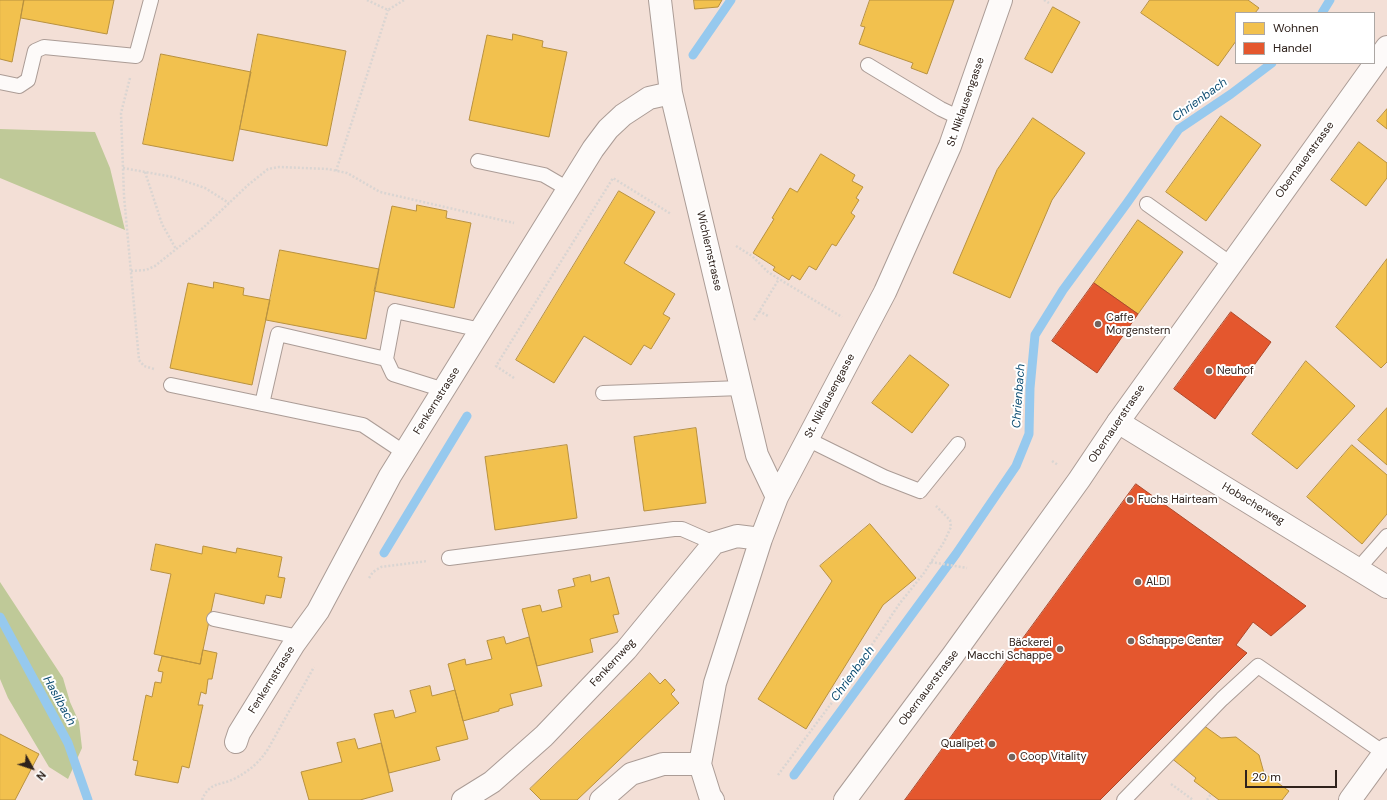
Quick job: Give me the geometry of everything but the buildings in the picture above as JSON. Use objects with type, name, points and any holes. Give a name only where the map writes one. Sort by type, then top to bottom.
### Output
[{"type":"street","name":"Wichlernstrasse","points":[[660,0],[671,93],[758,456],[777,497]]},
{"type":"street","name":"St. Niklausengasse","points":[[713,800],[710,796],[700,764],[715,683],[761,539],[777,497],[885,292],[950,146],[1000,0]]},
{"type":"street","name":"Obernauerstrasse","points":[[846,800],[958,649],[1079,480],[1118,422],[1387,48]]},
{"type":"street","name":"Fenkernstrasse","points":[[236,742],[239,734],[299,637],[318,611],[387,483],[405,453],[593,149],[608,129],[623,115],[649,98],[671,93]]},
{"type":"street","name":"Hobacherweg","points":[[1118,422],[1387,587]]},
{"type":"street","points":[[714,543],[738,536],[761,539]]},
{"type":"street","name":"Fenkernweg","points":[[463,800],[492,782],[544,736],[626,650],[714,543]]},
{"type":"street","points":[[1350,800],[1386,751]]},
{"type":"street","points":[[601,800],[631,774],[663,764],[700,764]]},
{"type":"lane","points":[[0,82],[19,86],[28,80],[35,51],[44,47],[136,56],[151,0]]},
{"type":"lane","points":[[868,65],[941,109],[960,118]]},
{"type":"lane","points":[[478,161],[544,175],[568,189]]},
{"type":"lane","points":[[1147,204],[1231,264]]},
{"type":"lane","points":[[444,390],[393,374],[386,359],[395,311],[481,330]]},
{"type":"lane","points":[[262,404],[278,334],[386,359]]},
{"type":"lane","points":[[171,385],[363,425],[405,453]]},
{"type":"lane","points":[[603,393],[741,388]]},
{"type":"lane","points":[[807,439],[884,477],[920,491],[958,444]]},
{"type":"lane","points":[[449,558],[674,528],[682,529],[714,543]]},
{"type":"lane","points":[[1358,569],[1387,536]]},
{"type":"lane","points":[[214,619],[299,637]]},
{"type":"lane","points":[[1124,800],[1222,699],[1258,666],[1386,751]]},
{"type":"path","points":[[368,0],[388,10]]},
{"type":"path","points":[[336,171],[388,10],[404,0]]},
{"type":"path","points":[[1044,0],[1049,3]]},
{"type":"path","points":[[136,56],[121,113],[124,196],[139,360],[149,369],[172,373],[171,385]]},
{"type":"path","points":[[131,271],[146,270],[155,266],[204,226],[229,202],[268,169],[279,166],[328,169],[336,171],[347,174],[380,192],[436,204],[528,227],[540,234]]},
{"type":"path","points":[[123,168],[173,177],[205,188],[229,202]]},
{"type":"path","points":[[145,172],[162,224],[176,250]]},
{"type":"path","points":[[514,378],[496,366],[613,178],[671,214],[676,212]]},
{"type":"path","points":[[737,247],[752,256],[768,272],[778,279],[843,318]]},
{"type":"path","points":[[750,325],[778,279]]},
{"type":"path","points":[[759,311],[768,316]]},
{"type":"path","points":[[778,775],[845,685],[900,603],[924,574],[944,542],[951,527],[950,520],[920,491]]},
{"type":"path","points":[[364,582],[373,572],[381,567],[449,558]]},
{"type":"path","points":[[931,562],[967,568]]},
{"type":"path","points":[[202,800],[204,794],[211,786],[232,780],[250,770],[260,761],[316,664]]},
{"type":"path","points":[[1207,800],[1211,794]]},
{"type":"green space","points":[[0,129],[95,132],[110,168],[125,230],[0,178]]},
{"type":"green space","points":[[0,582],[63,678],[70,702],[79,722],[82,748],[68,779],[49,767],[8,698],[0,679]]},
{"type":"waterway","points":[[693,55],[731,0]]},
{"type":"waterway","name":"Chrienbach","points":[[1323,12],[1330,0]]},
{"type":"waterway","name":"Chrienbach","points":[[794,775],[956,554],[1016,466],[1029,434],[1030,388],[1035,335],[1063,290],[1179,129],[1231,94],[1271,64]]},
{"type":"waterway","points":[[384,553],[467,416]]},
{"type":"waterway","name":"Haslibach","points":[[0,617],[68,743],[88,800]]},
{"type":"place","name":"Caffe Morgenstern","points":[[1098,324]]},
{"type":"place","name":"Neuhof","points":[[1209,371]]},
{"type":"place","name":"Fuchs Hairteam","points":[[1130,500]]},
{"type":"place","name":"ALDI","points":[[1138,582]]},
{"type":"place","name":"Schappe Center","points":[[1131,641]]},
{"type":"place","name":"Bäckerei Macchi Schappe","points":[[1060,649]]},
{"type":"place","name":"Qualipet","points":[[992,744]]},
{"type":"place","name":"Coop Vitality","points":[[1012,757]]}]
